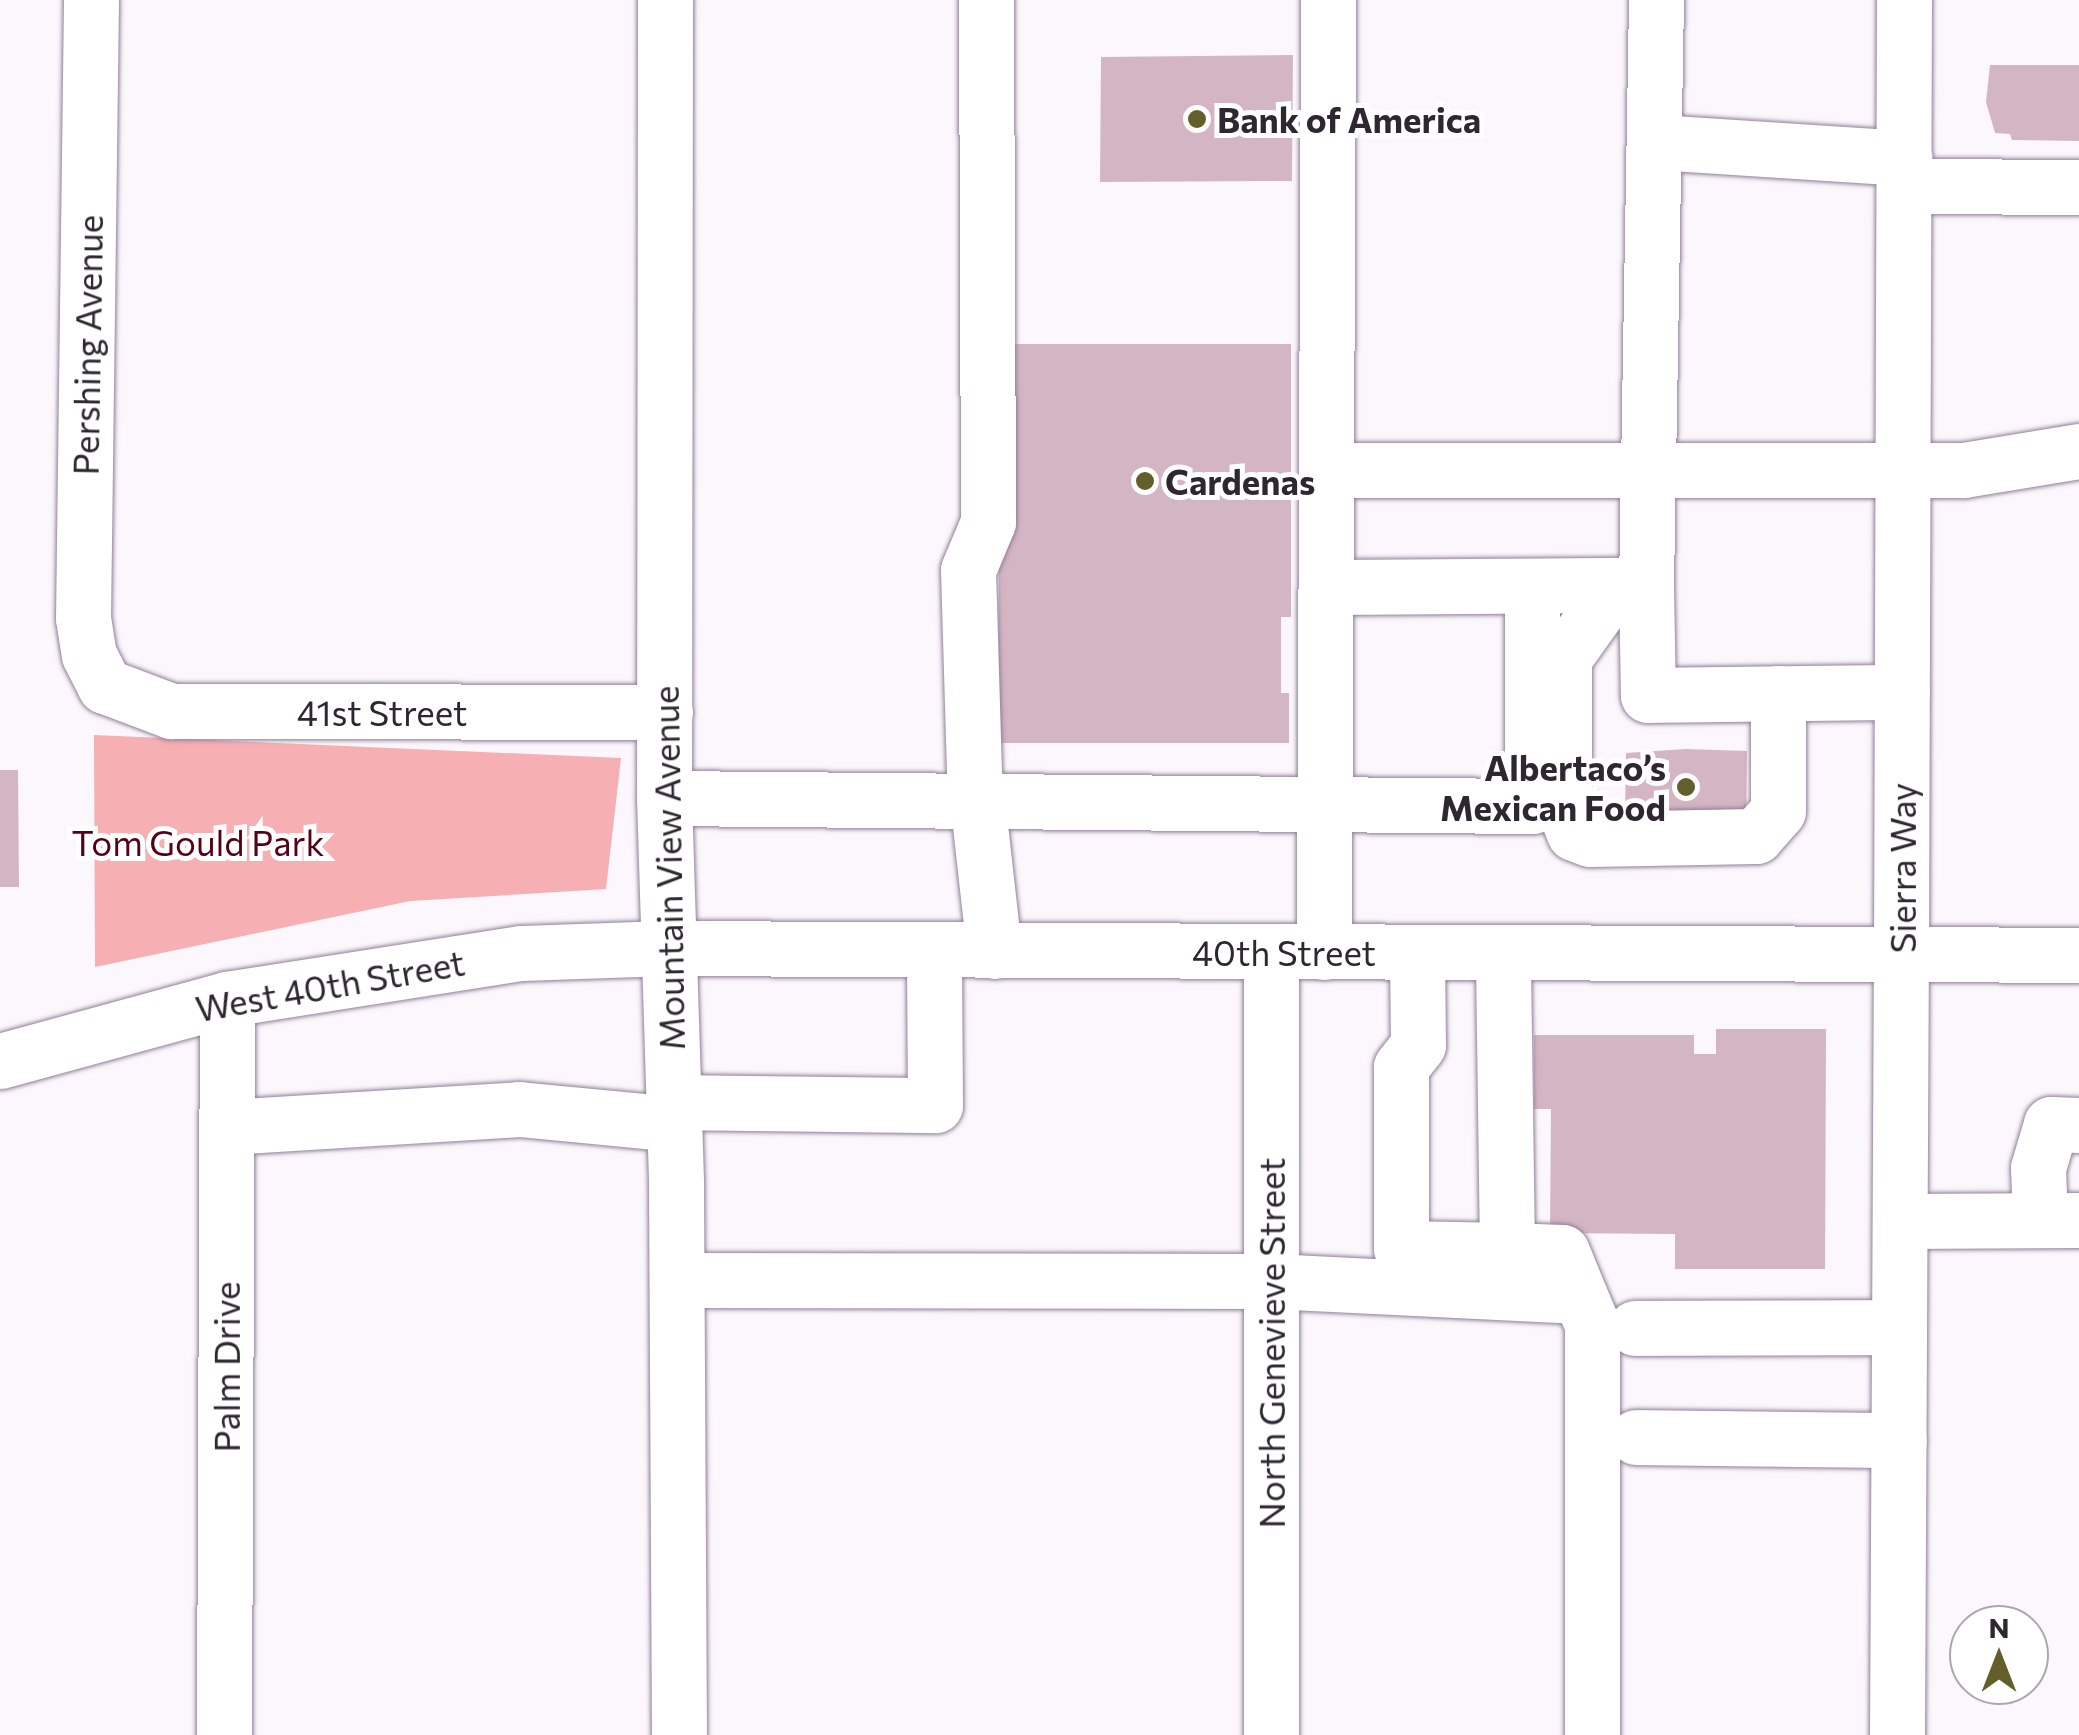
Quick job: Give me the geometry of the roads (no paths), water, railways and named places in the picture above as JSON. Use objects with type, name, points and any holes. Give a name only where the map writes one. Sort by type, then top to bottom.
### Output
[{"type":"street","name":"Pershing Avenue","points":[[91,0],[83,618],[90,655],[105,686]]},
{"type":"street","name":"Mountain View Avenue","points":[[665,0],[664,798],[677,1280],[678,1735]]},
{"type":"street","points":[[986,0],[988,522],[968,570],[978,806],[994,950]]},
{"type":"street","points":[[1324,952],[1328,0]]},
{"type":"street","points":[[1656,0],[1650,472],[1631,585],[1648,695],[1902,692]]},
{"type":"street","name":"Sierra Way","points":[[1897,1735],[1904,0]]},
{"type":"street","points":[[1656,142],[1904,172],[2079,187]]},
{"type":"street","points":[[1326,470],[1902,472],[1964,470],[2079,451]]},
{"type":"street","points":[[1326,587],[1631,585]]},
{"type":"street","points":[[1631,585],[1564,658],[1564,809],[1574,833],[1590,839],[1756,836],[1778,811],[1778,694]]},
{"type":"street","points":[[664,798],[978,806],[1532,806],[1532,586]]},
{"type":"street","name":"41st Street","points":[[105,686],[171,711],[665,712]]},
{"type":"street","name":"40th Street","points":[[668,948],[2079,956]]},
{"type":"street","name":"West 40th Street","points":[[0,1062],[227,998],[521,953],[668,948]]},
{"type":"street","points":[[227,1127],[518,1109],[673,1113],[935,1106],[934,950]]},
{"type":"street","name":"North Genevieve Street","points":[[1270,952],[1272,1735]]},
{"type":"street","points":[[1417,952],[1418,1045],[1401,1067],[1401,1248],[1562,1252],[1592,1324],[1592,1735]]},
{"type":"street","points":[[1503,952],[1506,1250]]},
{"type":"street","name":"Palm Drive","points":[[224,1735],[227,998]]},
{"type":"street","points":[[0,1023],[100,1033]]},
{"type":"street","points":[[1900,1221],[2060,1220],[2038,1168],[2051,1124],[2079,1125]]},
{"type":"street","points":[[677,1280],[1271,1281],[1580,1296]]},
{"type":"street","points":[[1635,1328],[1899,1326]]},
{"type":"street","points":[[1636,1437],[1899,1440]]},
{"type":"place","name":"Bank of America","points":[[1197,119]]},
{"type":"place","name":"Cardenas","points":[[1145,481]]},
{"type":"place","name":"Albertaco’s Mexican Food","points":[[1686,787]]},
{"type":"park label","name":"Tom Gould Park","points":[[198,842]]}]
